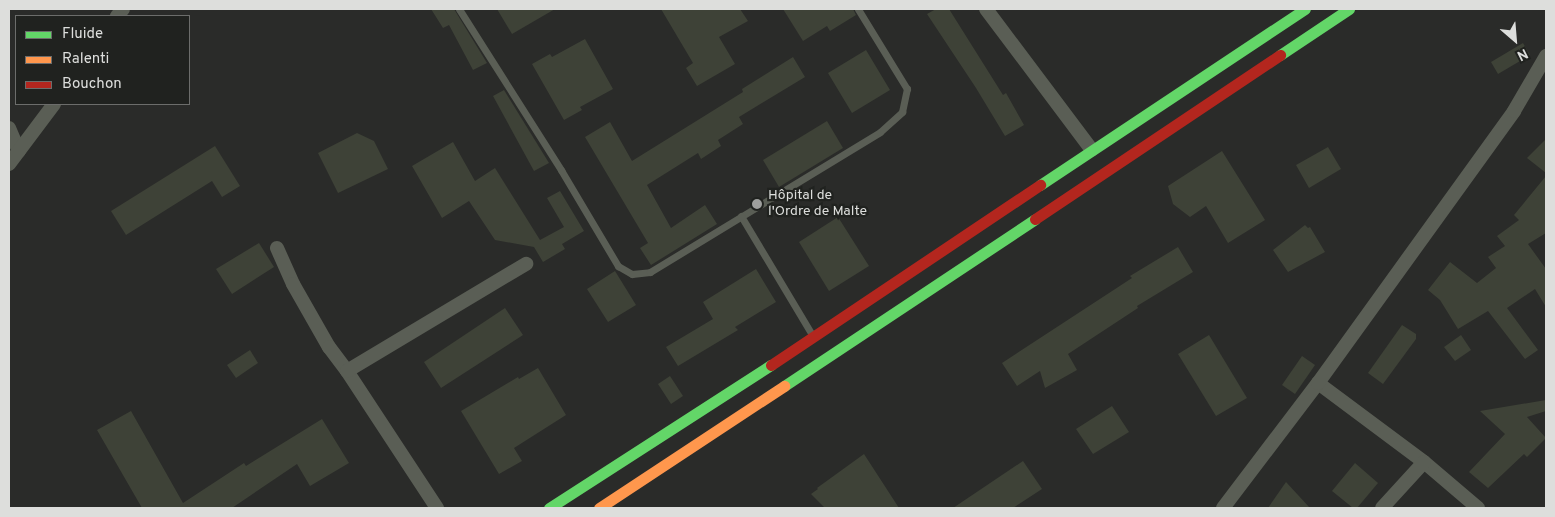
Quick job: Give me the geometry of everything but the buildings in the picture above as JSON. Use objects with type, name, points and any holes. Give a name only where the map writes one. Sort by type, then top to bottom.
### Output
[{"type":"main road","points":[[549,508],[668,433],[1305,9]]},
{"type":"main road","points":[[599,508],[843,348],[1349,9]]},
{"type":"street","points":[[986,9],[1092,150]]},
{"type":"street","points":[[1223,508],[1318,383],[1514,111],[1546,56]]},
{"type":"street","points":[[9,164],[53,105]]},
{"type":"street","points":[[9,128],[19,151]]},
{"type":"street","points":[[277,248],[314,322],[437,508]]},
{"type":"street","points":[[347,371],[526,264]]},
{"type":"street","points":[[1318,383],[1424,462],[1478,508]]},
{"type":"street","points":[[1382,508],[1424,462]]},
{"type":"lane","points":[[459,9],[561,170],[618,266],[632,274],[650,272],[880,132],[902,112],[907,89],[858,9]]},
{"type":"lane","points":[[740,216],[813,336]]},
{"type":"traffic: fast","points":[[1040,185],[1305,9]]},
{"type":"traffic: fast","points":[[1280,55],[1349,9]]},
{"type":"traffic: fast","points":[[784,386],[1035,219]]},
{"type":"traffic: fast","points":[[549,508],[771,365]]},
{"type":"traffic: slow","points":[[599,508],[784,386]]},
{"type":"traffic: jam","points":[[1035,219],[1280,55]]},
{"type":"traffic: jam","points":[[771,365],[1040,185]]},
{"type":"place","name":"Hôpital de l'Ordre de Malte","points":[[757,204]]}]
